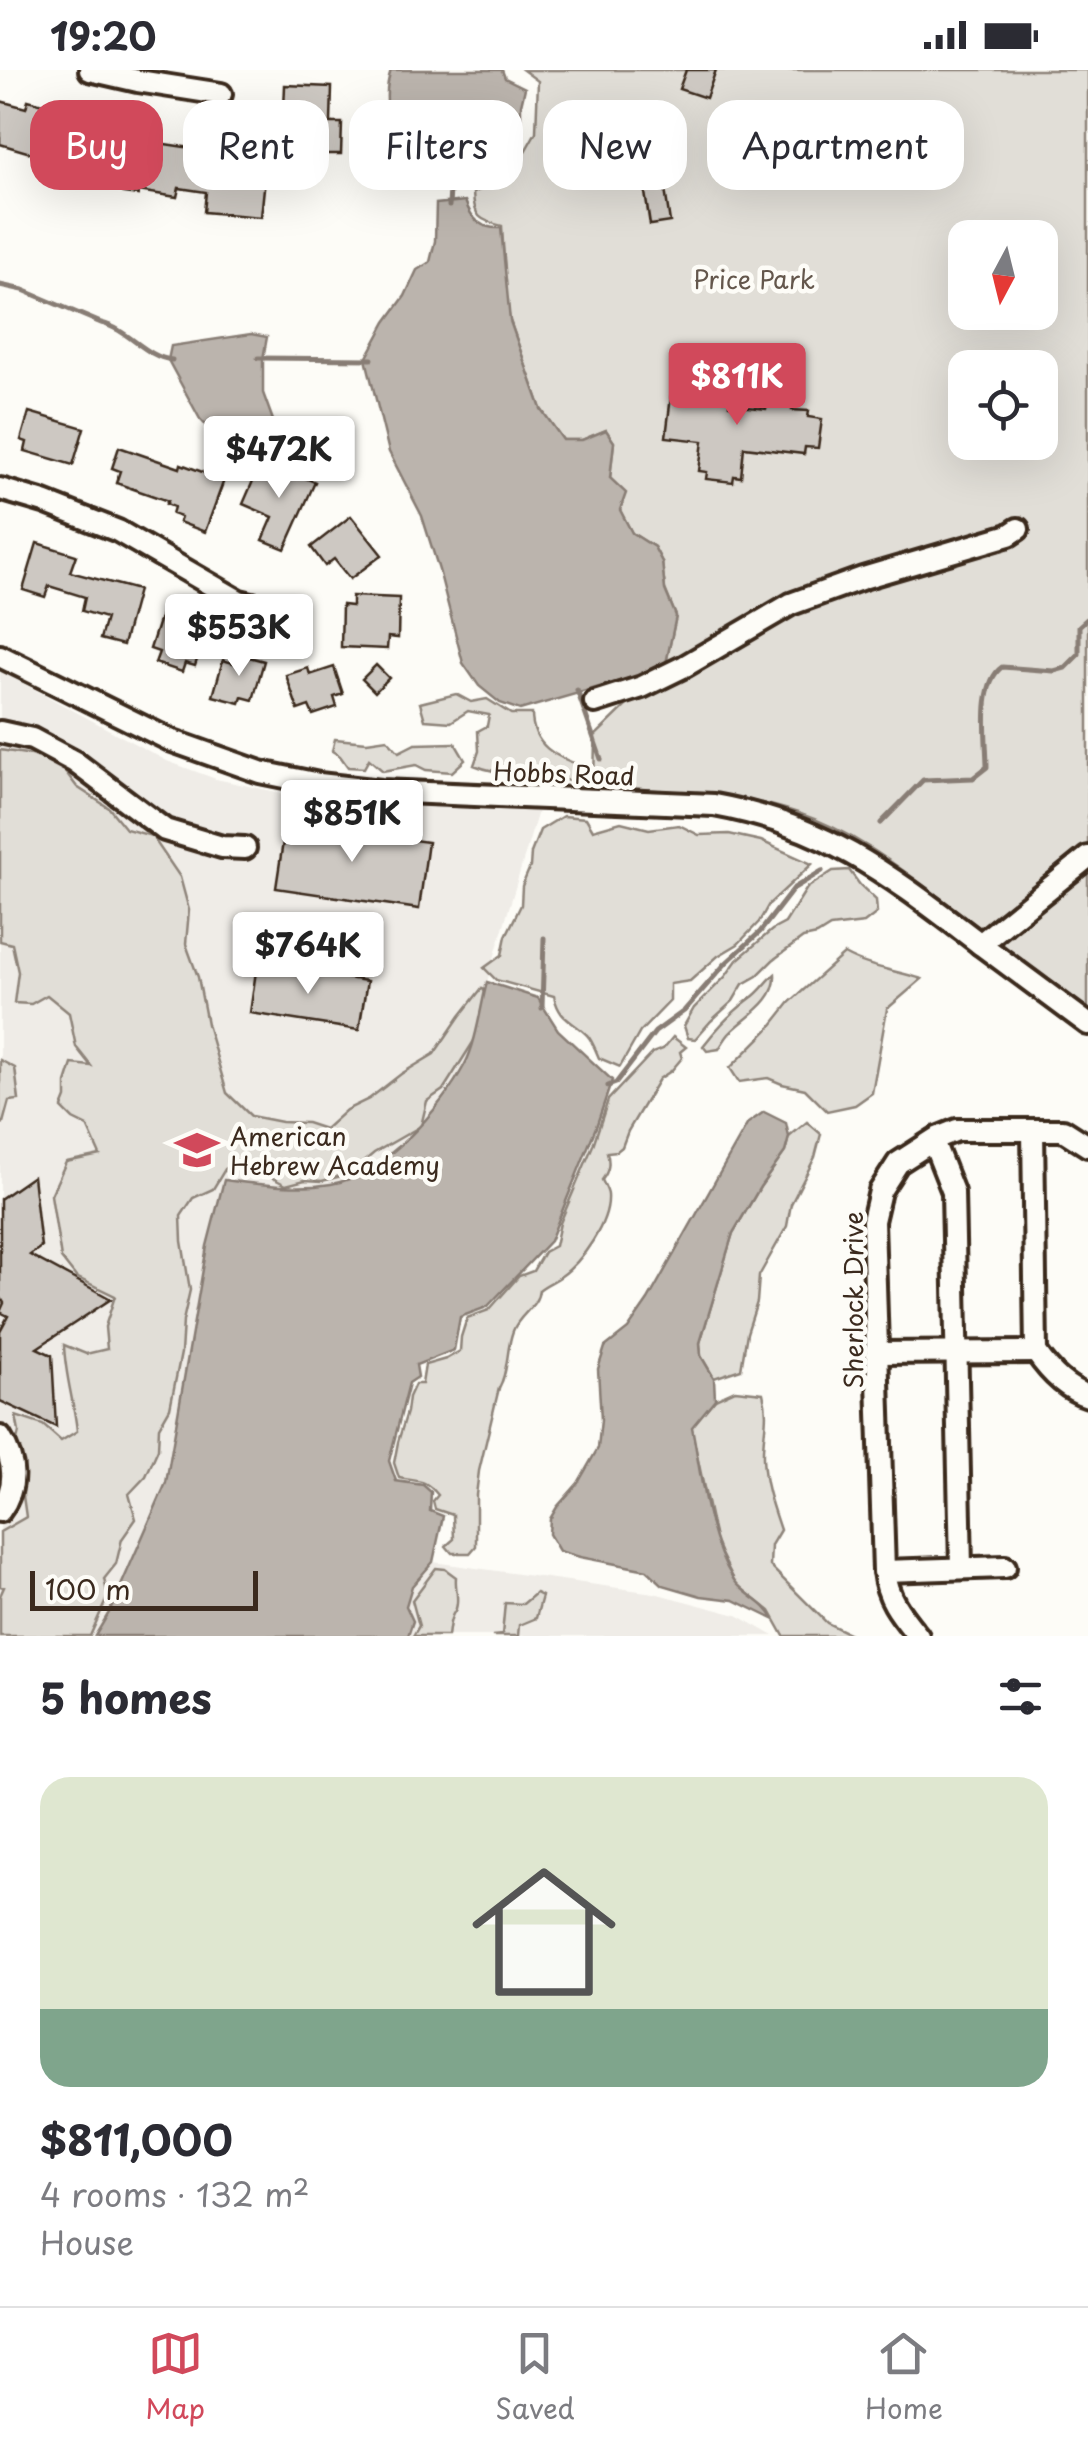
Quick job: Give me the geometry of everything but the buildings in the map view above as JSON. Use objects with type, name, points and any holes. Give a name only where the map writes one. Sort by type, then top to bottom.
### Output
[{"type":"street","points":[[90,70],[221,94]]},
{"type":"street","points":[[0,490],[44,502],[118,531],[239,601],[269,608]]},
{"type":"street","points":[[595,702],[642,687],[686,666],[790,604],[862,578],[1010,535],[1018,529]]},
{"type":"street","name":"Hobbs Road","points":[[0,656],[170,740],[260,772],[382,791],[714,805],[754,812],[806,830],[866,861],[1088,1024]]},
{"type":"street","points":[[0,732],[32,738],[74,762],[165,830],[205,843],[245,848]]},
{"type":"street","points":[[980,944],[1088,857]]},
{"type":"street","name":"Sherlock Drive","points":[[918,1636],[894,1608],[884,1571],[872,1221],[880,1191],[898,1163],[957,1130],[1063,1130],[1088,1146]]},
{"type":"street","points":[[1033,1130],[1036,1352],[1072,1391],[1088,1396]]},
{"type":"street","points":[[933,1141],[953,1192],[960,1568]]},
{"type":"street","points":[[876,1353],[1036,1352]]},
{"type":"street","points":[[0,1438],[12,1462],[13,1476],[11,1492],[0,1510]]},
{"type":"street","points":[[884,1571],[1004,1566]]},
{"type":"shaded area","points":[[391,70],[502,70],[505,78],[525,88],[522,100],[387,100]]},
{"type":"shaded area","points":[[465,201],[478,222],[501,228],[510,321],[541,409],[563,440],[582,440],[606,430],[614,442],[610,478],[626,493],[620,510],[632,533],[654,547],[662,562],[665,590],[676,616],[665,668],[520,710],[500,703],[479,686],[463,663],[422,516],[389,452],[366,359],[417,270],[430,262],[436,204]]},
{"type":"shaded area","points":[[251,334],[267,337],[263,393],[278,434],[262,440],[213,433],[200,419],[168,360],[171,346]]},
{"type":"shaded area","name":"American Hebrew Academy","points":[[0,671],[167,761],[216,779],[291,795],[538,811],[467,1062],[420,1128],[369,1171],[334,1184],[274,1187],[224,1180],[207,1246],[166,1483],[110,1611],[95,1636],[0,1636]]},
{"type":"shaded area","points":[[487,982],[538,998],[558,1030],[612,1080],[550,1241],[487,1307],[460,1317],[454,1350],[416,1365],[418,1377],[409,1383],[389,1461],[396,1481],[423,1485],[431,1492],[430,1511],[443,1516],[433,1562],[412,1586],[406,1606],[413,1621],[408,1636],[95,1636],[110,1611],[166,1483],[207,1246],[224,1180],[264,1185],[331,1184],[370,1168],[390,1154],[442,1100],[465,1064]]},
{"type":"shaded area","points":[[764,1112],[786,1123],[789,1137],[785,1152],[733,1233],[700,1343],[701,1356],[714,1378],[715,1399],[692,1427],[717,1545],[734,1580],[773,1619],[734,1600],[663,1585],[647,1570],[559,1551],[549,1534],[550,1519],[578,1483],[598,1448],[598,1369],[605,1347],[628,1329],[648,1300],[748,1123]]},
{"type":"shaded area","points":[[433,1562],[654,1593],[737,1615],[774,1636],[408,1636],[413,1621],[406,1607],[412,1586]]},
{"type":"green space","name":"Price Park","points":[[523,70],[1088,70],[1088,1009],[898,867],[819,821],[723,796],[594,786],[595,736],[665,668],[676,616],[665,589],[662,562],[654,547],[632,533],[620,510],[610,478],[614,442],[606,430],[582,440],[563,440],[541,409],[510,321],[502,226],[483,219],[475,207],[473,193],[479,190],[523,190],[523,153],[536,132],[538,81]]},
{"type":"green space","points":[[456,694],[471,702],[487,699],[511,714],[532,714],[536,734],[547,749],[583,766],[590,776],[585,781],[564,780],[474,765],[479,751],[478,731],[487,726],[489,715],[468,711],[451,722],[425,720],[420,703]]},
{"type":"green space","points":[[335,739],[387,739],[399,752],[415,744],[455,743],[465,760],[452,772],[416,765],[383,771],[369,759],[364,768],[348,767],[332,751]]},
{"type":"green space","points":[[0,750],[32,755],[62,767],[77,787],[109,808],[126,829],[152,836],[180,877],[189,910],[186,944],[227,1093],[251,1116],[325,1129],[346,1110],[369,1099],[434,1054],[482,988],[496,1006],[443,1090],[427,1101],[421,1126],[374,1153],[349,1174],[286,1185],[238,1160],[225,1169],[213,1189],[193,1198],[181,1216],[190,1290],[170,1408],[159,1427],[158,1449],[146,1476],[129,1494],[136,1519],[122,1539],[116,1564],[104,1579],[108,1596],[90,1636],[0,1636],[0,1596],[4,1587],[0,1586],[0,1532],[26,1517],[24,1462],[16,1445],[16,1416],[43,1425],[61,1441],[77,1431],[64,1345],[86,1354],[107,1349],[105,1327],[115,1296],[76,1277],[61,1258],[51,1195],[66,1162],[100,1155],[87,1126],[62,1108],[72,1064],[91,1066],[76,1047],[69,1013],[47,995],[31,1004],[14,1003],[18,972],[12,944],[0,941]]},
{"type":"green space","points":[[563,816],[586,818],[593,830],[621,822],[649,829],[679,825],[699,835],[729,834],[761,841],[812,864],[769,904],[759,922],[738,944],[690,981],[670,984],[670,1001],[640,1032],[620,1067],[599,1058],[589,1037],[563,1015],[554,996],[496,980],[484,968],[502,955],[506,936],[521,905],[522,886],[540,830]]},
{"type":"green space","points":[[849,870],[876,900],[877,913],[864,923],[830,927],[803,938],[743,984],[733,1001],[695,1039],[688,1038],[684,1026],[694,1008],[737,960],[785,923],[807,888],[833,871]]},
{"type":"green space","points":[[844,954],[922,979],[887,1009],[872,1093],[855,1105],[827,1111],[805,1089],[768,1078],[739,1082],[730,1068],[790,1002]]},
{"type":"green space","points":[[775,974],[766,1001],[729,1034],[719,1049],[707,1051],[703,1046],[714,1033]]},
{"type":"green space","points":[[673,1037],[686,1047],[680,1052],[682,1058],[659,1079],[622,1147],[607,1152],[608,1167],[602,1180],[608,1194],[607,1206],[599,1229],[577,1262],[539,1290],[513,1331],[479,1471],[476,1546],[470,1553],[452,1553],[446,1546],[454,1539],[453,1515],[435,1509],[433,1501],[438,1495],[429,1486],[399,1478],[394,1463],[409,1397],[415,1384],[422,1384],[425,1365],[460,1351],[467,1318],[489,1310],[519,1276],[533,1271],[544,1252],[555,1246],[560,1223],[608,1100],[652,1053],[663,1049]]},
{"type":"green space","points":[[0,1060],[15,1068],[19,1100],[9,1101],[3,1123],[0,1121]]},
{"type":"green space","points":[[807,1122],[821,1134],[815,1157],[791,1204],[787,1226],[759,1276],[741,1369],[714,1378],[701,1356],[700,1343],[733,1233],[785,1152],[789,1137]]},
{"type":"green space","points":[[735,1390],[763,1393],[765,1402],[764,1468],[780,1530],[771,1545],[770,1566],[827,1623],[854,1636],[784,1636],[770,1611],[736,1584],[716,1544],[691,1427],[715,1399]]},
{"type":"green space","points":[[436,1568],[456,1577],[457,1606],[448,1636],[413,1636],[419,1626],[412,1600]]},
{"type":"green space","points":[[536,1593],[542,1596],[536,1618],[519,1625],[518,1636],[492,1636],[502,1635],[505,1603],[523,1604]]},
{"type":"waterway","points":[[449,206],[450,190]]},
{"type":"waterway","points":[[0,285],[23,290],[111,326],[153,354],[172,360]]},
{"type":"waterway","points":[[258,358],[372,359]]},
{"type":"waterway","points":[[881,823],[923,780],[973,778],[987,767],[987,699],[994,675],[1002,667],[1054,671],[1065,668],[1079,654],[1079,626],[1088,618]]},
{"type":"waterway","points":[[577,690],[601,759]]},
{"type":"waterway","points":[[608,1086],[616,1083],[655,1032],[684,1011],[726,963],[760,932],[794,888],[822,871]]},
{"type":"waterway","points":[[542,1008],[544,938]]},
{"type":"place","name":"American Hebrew Academy","points":[[197,1150]]}]
